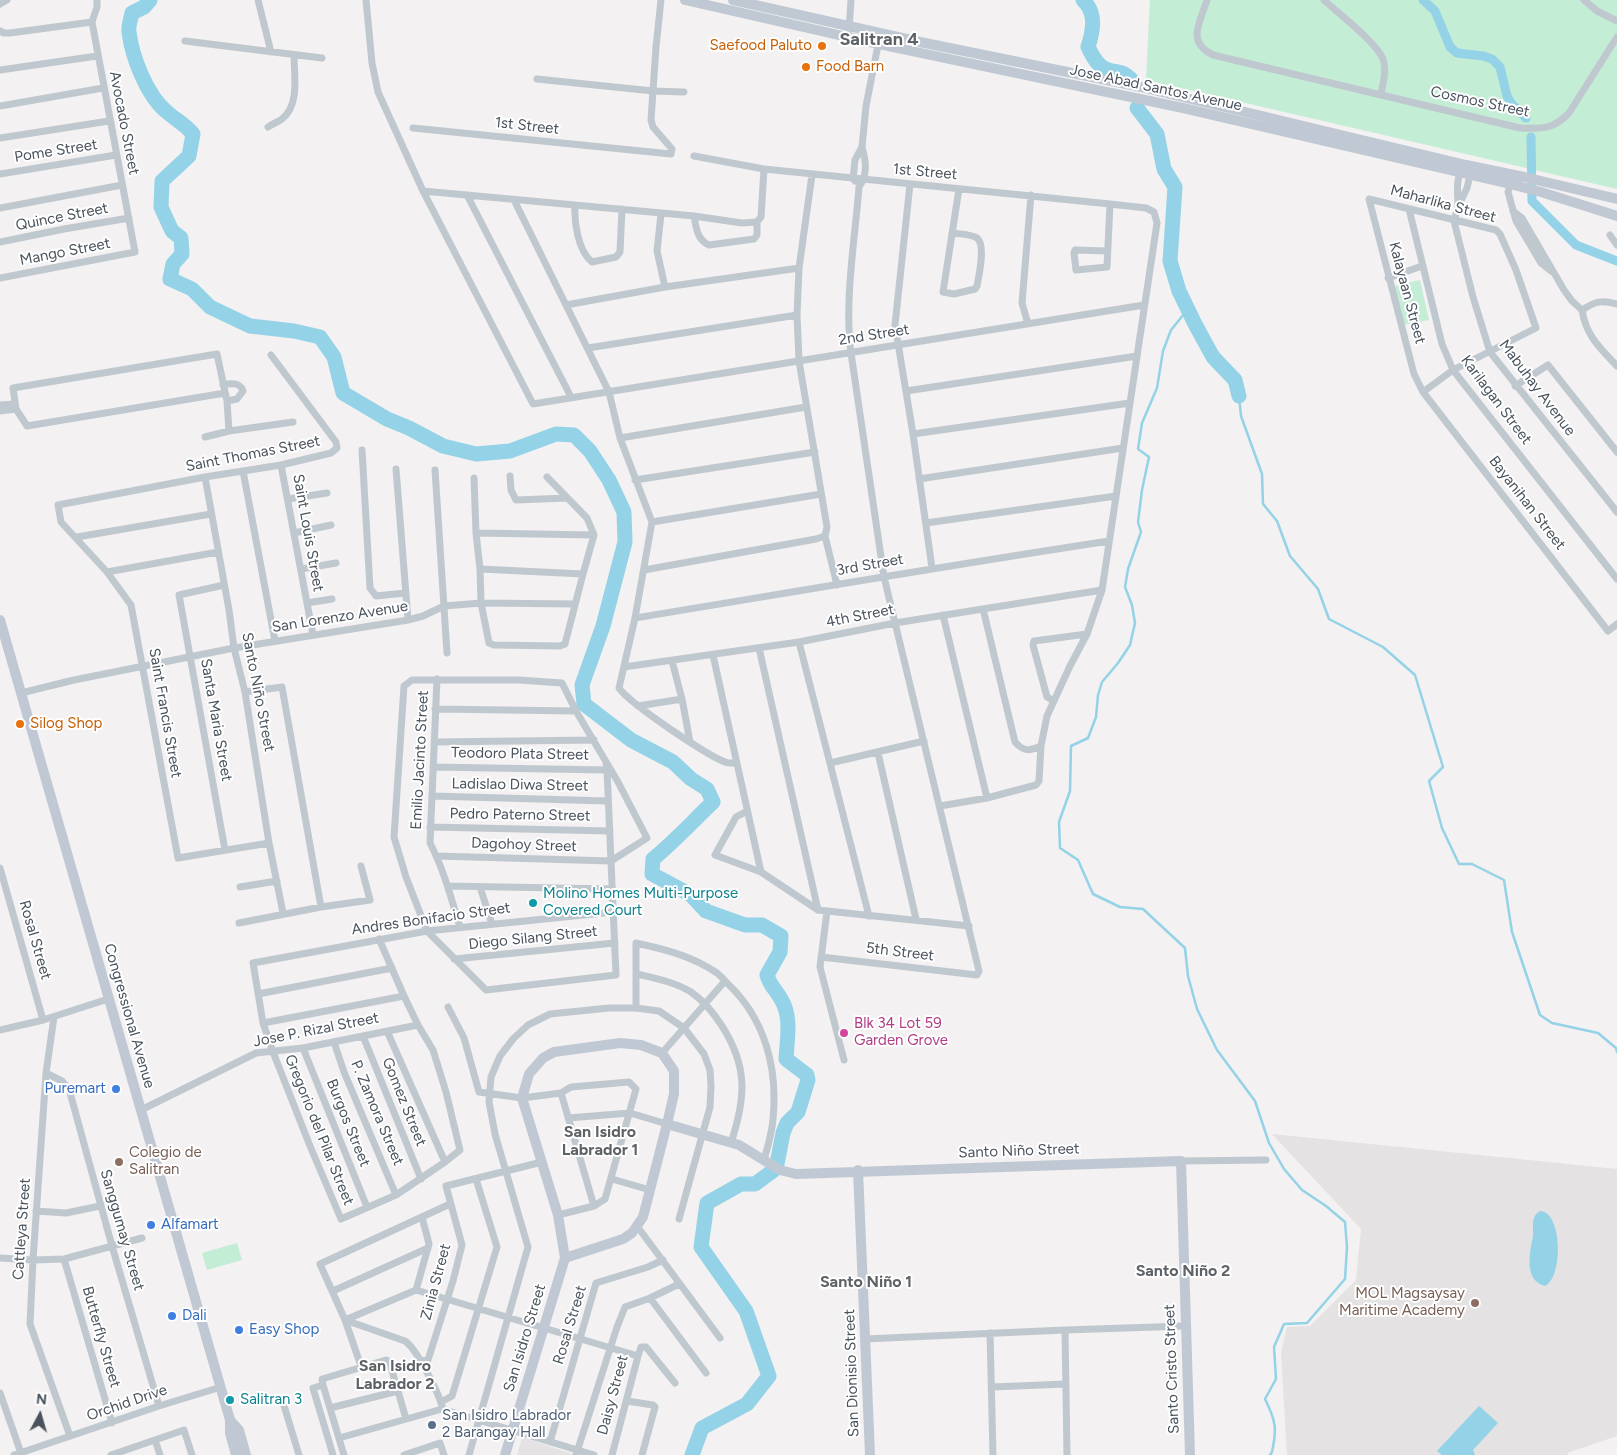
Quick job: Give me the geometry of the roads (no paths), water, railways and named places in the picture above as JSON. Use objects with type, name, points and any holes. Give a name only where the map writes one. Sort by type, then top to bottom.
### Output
[{"type":"main road","name":"Jose Abad Santos Avenue","points":[[685,0],[805,22],[1128,97],[1512,180],[1521,187],[1617,216]]},
{"type":"main road","name":"Jose Abad Santos Avenue","points":[[733,0],[805,22]]},
{"type":"main road","name":"Jose Abad Santos Avenue","points":[[879,39],[1141,87],[1465,171]]},
{"type":"main road","name":"Jose Abad Santos Avenue","points":[[1512,180],[1524,176],[1617,199]]},
{"type":"main road","name":"Congressional Avenue","points":[[0,620],[221,1387],[230,1420],[230,1433],[236,1455]]},
{"type":"main road","points":[[620,1043],[641,1045],[662,1054],[674,1070],[675,1082],[668,1124],[642,1217],[632,1233],[623,1239],[566,1258],[558,1215],[522,1098],[529,1074],[543,1058],[554,1052],[620,1043]]},
{"type":"main road","points":[[668,1124],[739,1145],[766,1161]]},
{"type":"main road","name":"Santo Niño Street","points":[[766,1161],[780,1170],[796,1174],[858,1170],[1181,1161]]},
{"type":"main road","name":"Santo Cristo Street","points":[[1181,1161],[1190,1455]]},
{"type":"main road","name":"San Dionisio Street","points":[[858,1170],[870,1455]]},
{"type":"main road","name":"San Isidro Street","points":[[505,1455],[566,1258]]},
{"type":"main road","name":"Congressional Avenue","points":[[230,1420],[239,1430],[246,1455]]},
{"type":"street","points":[[0,4],[7,0]]},
{"type":"street","name":"Avocado Street","points":[[97,0],[97,7],[92,22],[97,56],[135,252]]},
{"type":"street","points":[[258,0],[271,52]]},
{"type":"street","points":[[366,0],[372,63],[378,92],[424,191],[757,222]]},
{"type":"street","points":[[653,91],[661,0]]},
{"type":"street","points":[[849,32],[851,0]]},
{"type":"street","name":"Cosmos Street","points":[[1207,0],[1197,33],[1198,44],[1206,52],[1213,55],[1520,128],[1538,128],[1561,122],[1617,37]]},
{"type":"street","points":[[1324,0],[1368,40],[1383,59],[1382,94]]},
{"type":"street","points":[[1584,0],[1617,21]]},
{"type":"street","points":[[0,32],[10,33],[92,22]]},
{"type":"street","points":[[747,811],[736,817],[714,856],[761,872],[818,910],[969,926],[884,577],[848,328],[859,187],[864,180],[866,161],[862,147],[866,106],[879,39]]},
{"type":"street","points":[[185,41],[322,58]]},
{"type":"street","points":[[268,127],[282,119],[291,108],[294,100],[294,55]]},
{"type":"street","points":[[0,70],[97,56]]},
{"type":"street","points":[[537,79],[653,91],[684,92]]},
{"type":"street","points":[[0,106],[103,88]]},
{"type":"street","name":"1st Street","points":[[413,128],[669,154],[673,152],[672,149],[653,127],[651,120],[653,91]]},
{"type":"street","points":[[0,138],[109,121]]},
{"type":"street","points":[[859,187],[853,179],[855,160],[862,147]]},
{"type":"street","name":"Pome Street","points":[[0,174],[116,155]]},
{"type":"street","name":"1st Street","points":[[694,156],[764,169],[812,175],[1146,208],[1154,212],[1157,223],[1144,305]]},
{"type":"street","points":[[694,216],[698,235],[703,243],[708,245],[754,239],[757,235],[757,222],[761,217],[764,169]]},
{"type":"street","name":"Mabuhay Avenue","points":[[1465,171],[1467,188],[1454,221],[1473,297],[1490,352],[1515,386],[1617,512]]},
{"type":"street","points":[[812,175],[799,268],[797,315],[806,408],[827,527],[825,536],[836,585]]},
{"type":"street","points":[[1512,180],[1508,192],[1514,211],[1522,218],[1547,259],[1553,273],[1572,301],[1582,310],[1584,324],[1593,341],[1617,366]]},
{"type":"street","points":[[910,184],[895,325],[920,479],[932,568]]},
{"type":"street","points":[[0,208],[122,185]]},
{"type":"street","points":[[952,233],[975,237],[982,249],[977,286],[975,289],[954,294],[944,292],[952,233],[959,189]]},
{"type":"street","name":"2nd Street","points":[[424,191],[533,404],[1144,305]]},
{"type":"street","points":[[467,195],[571,397]]},
{"type":"street","points":[[1028,324],[1022,303],[1031,196]]},
{"type":"street","name":"Maharlika Street","points":[[1368,201],[1371,199],[1454,221],[1491,228],[1500,234],[1516,270],[1536,328],[1490,352]]},
{"type":"street","points":[[514,200],[609,392],[620,438],[652,522],[620,688],[638,706],[690,742],[721,760],[728,763],[736,763]]},
{"type":"street","name":"Kalayaan Street","points":[[1368,201],[1414,374],[1424,392]]},
{"type":"street","points":[[1107,251],[1079,248],[1075,250],[1076,270],[1079,272],[1107,267],[1110,204]]},
{"type":"street","points":[[575,205],[574,224],[577,235],[588,258],[592,262],[616,257],[620,252],[622,209]]},
{"type":"street","name":"Karilagan Street","points":[[1409,210],[1442,344],[1453,370],[1617,579]]},
{"type":"street","points":[[661,214],[658,251],[664,287]]},
{"type":"street","name":"Quince Street","points":[[0,242],[129,218]]},
{"type":"street","points":[[1610,235],[1617,246]]},
{"type":"street","name":"Mango Street","points":[[0,278],[135,252]]},
{"type":"street","points":[[1388,278],[1422,266]]},
{"type":"street","points":[[566,305],[664,287],[799,268]]},
{"type":"street","points":[[1582,310],[1594,302],[1617,304]]},
{"type":"street","points":[[940,806],[987,798],[1038,783],[1041,746],[1047,716],[1087,634],[1102,590],[1144,305]]},
{"type":"street","points":[[588,348],[797,315]]},
{"type":"street","points":[[1424,392],[1453,370],[1490,352]]},
{"type":"street","points":[[225,393],[27,426],[16,406],[14,388],[217,354],[227,401],[229,431]]},
{"type":"street","name":"Saint Thomas Street","points":[[58,505],[331,453],[337,448],[336,442],[271,355]]},
{"type":"street","points":[[906,391],[1136,356]]},
{"type":"street","points":[[1515,386],[1548,365],[1617,452]]},
{"type":"street","points":[[223,385],[237,384],[243,391],[237,399],[227,401]]},
{"type":"street","name":"Bayanihan Street","points":[[1424,392],[1608,631],[1617,624]]},
{"type":"street","points":[[913,434],[1130,402]]},
{"type":"street","points":[[0,406],[16,406]]},
{"type":"street","points":[[0,411],[16,406]]},
{"type":"street","points":[[620,438],[806,408]]},
{"type":"street","points":[[205,437],[229,431],[293,422]]},
{"type":"street","points":[[920,479],[1123,448]]},
{"type":"street","points":[[362,450],[370,588],[376,596],[405,593]]},
{"type":"street","points":[[635,480],[815,452]]},
{"type":"street","name":"Saint Louis Street","points":[[281,464],[313,635]]},
{"type":"street","points":[[396,469],[408,620]]},
{"type":"street","points":[[435,470],[447,653]]},
{"type":"street","points":[[243,471],[275,641]]},
{"type":"street","points":[[510,476],[511,490],[516,500],[567,498]]},
{"type":"street","name":"Santo Niño Street","points":[[204,477],[234,648],[245,692],[269,843],[283,914]]},
{"type":"street","points":[[474,478],[481,603],[488,640],[494,645],[560,646],[565,644],[594,535],[587,518],[547,477]]},
{"type":"street","points":[[288,499],[327,493]]},
{"type":"street","points":[[652,522],[821,494]]},
{"type":"street","points":[[926,523],[1116,496]]},
{"type":"street","name":"Saint Francis Street","points":[[58,505],[61,522],[77,537],[107,572],[131,605],[178,858],[269,843]]},
{"type":"street","points":[[77,537],[211,514]]},
{"type":"street","points":[[294,533],[331,525]]},
{"type":"street","points":[[476,533],[594,535]]},
{"type":"street","points":[[644,570],[825,536]]},
{"type":"street","name":"3rd Street","points":[[635,618],[932,568],[1109,541]]},
{"type":"street","points":[[107,572],[218,552]]},
{"type":"street","points":[[301,569],[336,563]]},
{"type":"street","points":[[480,569],[583,574]]},
{"type":"street","name":"Santa Maria Street","points":[[224,585],[179,595],[225,850]]},
{"type":"street","name":"4th Street","points":[[624,667],[798,642],[895,623],[1102,590]]},
{"type":"street","points":[[307,603],[332,599]]},
{"type":"street","name":"San Lorenzo Avenue","points":[[21,693],[74,680],[234,648],[408,620],[423,616],[444,606],[481,603],[575,604]]},
{"type":"street","points":[[983,609],[1014,742],[1022,749],[1030,751],[1041,746]]},
{"type":"street","points":[[943,615],[987,798]]},
{"type":"street","points":[[1054,702],[1047,697],[1033,645],[1034,641],[1087,634]]},
{"type":"street","points":[[798,642],[869,916]]},
{"type":"street","points":[[759,648],[818,910]]},
{"type":"street","points":[[713,655],[761,872]]},
{"type":"street","points":[[672,661],[682,699],[690,742]]},
{"type":"street","points":[[606,766],[616,975],[486,990],[427,930],[406,878],[394,837],[404,686],[412,680],[438,679],[519,680],[562,683],[647,838],[611,861]]},
{"type":"street","name":"Emilio Jacinto Street","points":[[438,679],[435,709],[430,843],[448,886],[460,927]]},
{"type":"street","points":[[245,692],[282,687],[321,907]]},
{"type":"street","points":[[638,706],[682,699]]},
{"type":"street","points":[[435,709],[576,711]]},
{"type":"street","points":[[435,742],[594,740]]},
{"type":"street","points":[[830,763],[924,741]]},
{"type":"street","points":[[878,753],[916,919]]},
{"type":"street","name":"Teodoro Plata Street","points":[[433,766],[606,766]]},
{"type":"street","name":"Ladislao Diwa Street","points":[[432,796],[608,801]]},
{"type":"street","name":"Pedro Paterno Street","points":[[430,827],[610,831]]},
{"type":"street","name":"Dagohoy Street","points":[[437,856],[611,861]]},
{"type":"street","points":[[239,923],[321,907],[370,900],[361,866]]},
{"type":"street","name":"Rosal Street","points":[[0,868],[43,1020]]},
{"type":"street","points":[[240,887],[277,881]]},
{"type":"street","points":[[448,886],[612,889]]},
{"type":"street","points":[[480,887],[492,924]]},
{"type":"street","points":[[827,911],[820,967],[844,1060]]},
{"type":"street","name":"Andres Bonifacio Street","points":[[253,962],[427,930],[613,912]]},
{"type":"street","name":"5th Street","points":[[821,957],[977,975],[980,971],[969,926]]},
{"type":"street","points":[[368,1207],[396,1196],[459,1152],[460,1147],[433,1050],[418,1026],[379,939]]},
{"type":"street","name":"Diego Silang Street","points":[[454,959],[615,943]]},
{"type":"street","points":[[636,1008],[636,943],[666,949],[690,958],[718,974],[742,997],[762,1031],[772,1076],[774,1118],[766,1161]]},
{"type":"street","name":"Gregorio del Pilar Street","points":[[253,962],[263,1023],[310,1146],[341,1219],[368,1207]]},
{"type":"street","points":[[258,994],[392,968]]},
{"type":"street","points":[[636,974],[664,980],[689,991],[706,1004],[732,1042],[740,1064],[743,1085],[739,1120],[731,1143]]},
{"type":"street","points":[[662,1054],[725,981]]},
{"type":"street","points":[[263,1023],[404,996]]},
{"type":"street","points":[[0,1030],[54,1017],[108,999]]},
{"type":"street","points":[[448,1007],[464,1038],[479,1092],[522,1098],[561,1093],[571,1086],[629,1082],[636,1090],[605,1199],[594,1206],[558,1215]]},
{"type":"street","points":[[469,1455],[528,1247],[495,1134],[489,1102],[490,1077],[500,1056],[513,1039],[528,1025],[550,1014],[609,1008],[636,1008],[659,1012],[684,1028],[704,1054],[710,1070],[710,1106],[679,1219]]},
{"type":"street","name":"Cattleya Street","points":[[54,1017],[46,1073],[30,1324],[70,1436]]},
{"type":"street","name":"Jose P. Rizal Street","points":[[141,1110],[256,1053],[303,1048],[418,1026]]},
{"type":"street","points":[[387,1031],[445,1162]]},
{"type":"street","name":"Gomez Street","points":[[363,1036],[421,1179]]},
{"type":"street","name":"P. Zamora Street","points":[[334,1042],[344,1072],[396,1196]]},
{"type":"street","name":"Burgos Street","points":[[303,1048],[368,1207]]},
{"type":"street","name":"Sanggumay Street","points":[[46,1073],[62,1081],[69,1088],[100,1206],[159,1406]]},
{"type":"street","points":[[561,1093],[594,1206]]},
{"type":"street","points":[[568,1118],[630,1113],[668,1124]]},
{"type":"street","points":[[1181,1161],[1266,1160]]},
{"type":"street","points":[[339,1438],[406,1419],[442,1405],[452,1396],[497,1247],[476,1179],[542,1162]]},
{"type":"street","name":"Zinia Street","points":[[420,1360],[428,1360],[462,1245],[446,1186],[476,1179]]},
{"type":"street","points":[[612,1179],[650,1190]]},
{"type":"street","points":[[361,1366],[345,1320],[320,1264],[450,1204]]},
{"type":"street","points":[[36,1211],[66,1213],[100,1206]]},
{"type":"street","points":[[416,1290],[429,1244],[422,1217]]},
{"type":"street","points":[[637,1226],[720,1338]]},
{"type":"street","points":[[0,1258],[64,1259],[142,1238]]},
{"type":"street","points":[[333,1291],[428,1248]]},
{"type":"street","name":"Butterfly Street","points":[[64,1259],[112,1423]]},
{"type":"street","name":"Rosal Street","points":[[550,1442],[596,1283],[648,1267],[663,1260]]},
{"type":"street","points":[[576,1452],[625,1307],[650,1298],[679,1284]]},
{"type":"street","points":[[345,1320],[416,1290],[638,1356]]},
{"type":"street","points":[[650,1298],[706,1373]]},
{"type":"street","points":[[345,1320],[410,1344],[442,1405],[478,1420],[576,1452],[594,1455]]},
{"type":"street","points":[[865,1339],[1186,1326]]},
{"type":"street","points":[[1066,1330],[1068,1455]]},
{"type":"street","points":[[990,1333],[993,1455]]},
{"type":"street","name":"Daisy Street","points":[[612,1455],[641,1348],[646,1347],[675,1383]]},
{"type":"street","points":[[344,1455],[322,1379],[361,1366],[386,1360],[389,1361],[406,1419]]},
{"type":"street","points":[[992,1387],[1066,1384]]},
{"type":"street","points":[[323,1385],[313,1388],[333,1455]]},
{"type":"street","name":"Orchid Drive","points":[[18,1454],[221,1387]]},
{"type":"street","points":[[330,1408],[398,1391]]},
{"type":"street","points":[[0,1393],[18,1454]]},
{"type":"street","points":[[282,1399],[299,1455]]},
{"type":"street","points":[[627,1401],[655,1407],[642,1455]]},
{"type":"street","points":[[112,1455],[120,1454],[184,1430],[192,1455]]},
{"type":"street","points":[[155,1440],[160,1455]]},
{"type":"street","points":[[404,1455],[440,1444],[444,1455]]},
{"type":"water","points":[[1540,1211],[1547,1214],[1553,1221],[1558,1245],[1558,1258],[1555,1270],[1551,1280],[1545,1286],[1533,1278],[1530,1265],[1533,1222],[1535,1216]]},
{"type":"water","points":[[1479,1406],[1498,1423],[1473,1450],[1475,1454],[1442,1455],[1437,1451]]},
{"type":"waterway","points":[[150,0],[144,7],[132,13],[129,30],[133,53],[153,96],[167,112],[193,134],[189,156],[162,181],[161,207],[172,231],[181,238],[182,254],[173,264],[170,279],[192,289],[210,307],[250,326],[294,331],[320,337],[334,357],[343,393],[387,419],[443,446],[476,454],[510,451],[556,434],[574,435],[590,451],[609,480],[624,512],[625,542],[603,626],[582,685],[584,704],[631,740],[673,762],[691,779],[707,789],[713,802],[653,859],[652,874],[691,895],[706,911],[745,925],[762,925],[781,936],[780,952],[767,975],[787,1013],[786,1059],[807,1075],[808,1080],[798,1112],[787,1123],[783,1133],[774,1170],[755,1184],[741,1184],[707,1203],[701,1247],[746,1311],[769,1376],[747,1404],[702,1428],[692,1455]]},
{"type":"waterway","points":[[1083,0],[1092,16],[1093,22],[1088,47],[1093,57],[1103,68],[1122,73],[1131,79]]},
{"type":"waterway","points":[[1423,0],[1435,11],[1450,47],[1457,53],[1492,59],[1500,67],[1507,96],[1511,103],[1526,118]]},
{"type":"waterway","points":[[1137,108],[1157,134],[1164,169],[1175,187],[1170,261],[1179,291],[1213,357],[1235,380],[1239,396]]},
{"type":"waterway","points":[[1531,137],[1532,201],[1576,245],[1617,261]]},
{"type":"waterway","points":[[1188,309],[1171,330],[1163,351],[1157,388],[1142,423],[1138,449],[1149,457],[1138,522],[1141,532],[1128,569],[1125,587],[1132,605],[1135,623],[1130,645],[1102,682],[1098,695],[1096,717],[1088,738],[1071,746],[1070,791],[1059,822],[1060,848],[1078,860],[1093,894],[1120,907],[1143,909],[1185,948],[1188,976],[1197,1009],[1217,1050],[1255,1101],[1269,1143],[1284,1169],[1302,1190],[1345,1222],[1347,1247],[1345,1279],[1307,1323],[1284,1324],[1274,1347],[1276,1379],[1265,1399],[1271,1413],[1275,1431],[1274,1444],[1270,1455]]},
{"type":"waterway","points":[[1239,396],[1241,416],[1262,474],[1263,504],[1277,521],[1290,556],[1318,589],[1329,619],[1383,647],[1415,675],[1443,767],[1429,781],[1442,828],[1459,864],[1472,864],[1504,880],[1512,932],[1540,1015],[1552,1023],[1598,1033],[1616,1048],[1617,1052]]},
{"type":"place","name":"Saefood Paluto","points":[[822,46]]},
{"type":"place","name":"Food Barn","points":[[806,67]]},
{"type":"place","name":"Silog Shop","points":[[20,724]]},
{"type":"place","name":"Molino Homes Multi-Purpose Covered Court","points":[[533,903]]},
{"type":"place","name":"Blk 34 Lot 59 Garden Grove","points":[[844,1033]]},
{"type":"place","name":"Puremart","points":[[116,1089]]},
{"type":"place","name":"Colegio de Salitran","points":[[119,1162]]},
{"type":"place","name":"Alfamart","points":[[151,1225]]},
{"type":"place","name":"MOL Magsaysay Maritime Academy","points":[[1475,1303]]},
{"type":"place","name":"Dali","points":[[172,1316]]},
{"type":"place","name":"Easy Shop","points":[[239,1330]]},
{"type":"place","name":"Salitran 3","points":[[230,1400]]},
{"type":"place","name":"San Isidro Labrador 2 Barangay Hall","points":[[432,1425]]},
{"type":"district","name":"Salitran 4","points":[[879,40]]},
{"type":"district","name":"San Isidro Labrador 1","points":[[600,1141]]},
{"type":"district","name":"Santo Niño 2","points":[[1183,1271]]},
{"type":"district","name":"Santo Niño 1","points":[[866,1282]]},
{"type":"district","name":"San Isidro Labrador 2","points":[[395,1375]]}]
